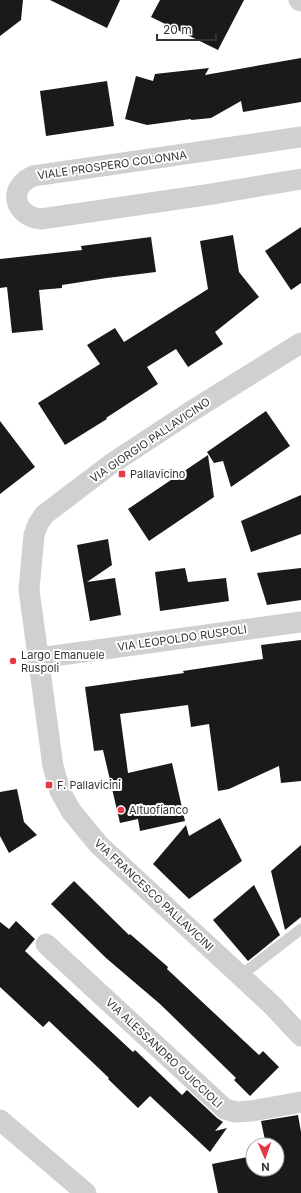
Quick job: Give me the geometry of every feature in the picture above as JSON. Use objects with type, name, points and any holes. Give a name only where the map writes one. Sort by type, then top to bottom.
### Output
[{"type":"street","name":"VIALE PROSPERO COLONNA","points":[[301,137],[33,176],[20,184],[17,197],[20,208],[26,215],[41,219],[212,194],[301,179]]},
{"type":"street","name":"VIA GIORGIO PALLAVICINO","points":[[38,658],[29,590],[34,535],[38,524],[45,514],[111,464],[190,412],[301,343]]},
{"type":"street","name":"VIA LEOPOLDO RUSPOLI","points":[[38,658],[301,622]]},
{"type":"street","name":"VIA FRANCESCO PALLAVICINI","points":[[38,658],[53,766],[60,791],[71,811],[85,829],[111,857],[272,1005],[301,1036]]},
{"type":"street","name":"VIA ALESSANDRO GUICCIOLI","points":[[46,944],[225,1108],[236,1112],[251,1111],[301,1102]]},
{"type":"street","points":[[0,1120],[86,1193]]},
{"type":"lane","points":[[240,976],[301,929]]},
{"type":"building","points":[[0,0],[23,0],[21,20],[0,36]]},
{"type":"building","points":[[50,0],[120,0],[107,28]]},
{"type":"building","points":[[160,0],[244,0],[218,50],[151,17]]},
{"type":"building","points":[[301,58],[301,102],[243,112],[241,101],[211,118],[147,125],[125,119],[136,76],[153,81],[155,74],[209,68],[205,75]]},
{"type":"building","points":[[107,81],[114,126],[46,136],[40,91]]},
{"type":"building","points":[[301,227],[301,283],[291,290],[265,251]]},
{"type":"building","points":[[233,235],[239,272],[259,297],[215,332],[223,344],[188,367],[176,349],[147,367],[158,384],[106,418],[107,419],[65,445],[38,403],[100,364],[87,345],[115,328],[124,342],[208,289],[200,241]]},
{"type":"building","points":[[151,237],[156,272],[62,285],[62,288],[39,290],[43,330],[12,333],[7,287],[0,288],[0,259],[82,250],[81,246]]},
{"type":"building","points":[[266,411],[290,446],[231,487],[223,461],[214,463],[207,452]]},
{"type":"building","points":[[0,421],[35,467],[0,494]]},
{"type":"building","points":[[208,455],[214,497],[149,541],[128,509]]},
{"type":"building","points":[[301,495],[301,534],[251,552],[241,521]]},
{"type":"building","points":[[108,539],[112,565],[87,582],[115,578],[121,615],[90,621],[77,545]]},
{"type":"building","points":[[185,568],[188,582],[226,578],[229,601],[160,611],[155,572]]},
{"type":"building","points":[[301,568],[301,600],[267,605],[257,573]]},
{"type":"building","points":[[301,640],[301,781],[281,783],[279,766],[229,789],[218,791],[209,724],[191,727],[188,705],[120,714],[128,773],[172,763],[185,821],[140,831],[138,819],[120,823],[103,750],[94,751],[85,687],[184,673],[183,671],[263,659],[261,645]]},
{"type":"building","points":[[17,789],[24,822],[37,835],[9,853],[0,836],[0,792]]},
{"type":"building","points":[[220,818],[242,861],[189,899],[153,864],[186,825],[189,836]]},
{"type":"building","points":[[301,845],[301,917],[285,930],[271,871]]},
{"type":"building","points":[[74,881],[129,935],[130,934],[168,967],[167,969],[259,1055],[263,1051],[279,1067],[250,1096],[234,1080],[236,1078],[160,1004],[106,958],[51,904]]},
{"type":"building","points":[[254,885],[280,935],[248,961],[213,920]]},
{"type":"building","points":[[16,921],[35,939],[25,951],[133,1052],[135,1050],[182,1095],[187,1090],[223,1122],[215,1131],[227,1128],[210,1152],[150,1096],[138,1108],[49,1021],[43,1027],[0,987],[0,922],[9,929]]},
{"type":"building","points":[[298,1115],[301,1132],[301,1193],[218,1193],[212,1164],[245,1158],[245,1177],[285,1177],[285,1137],[264,1137],[261,1121]]},
{"type":"place","name":"Pallavicino","points":[[122,474]]},
{"type":"place","name":"Largo Emanuele Ruspoli","points":[[13,661]]},
{"type":"place","name":"F. Pallavicini","points":[[49,785]]},
{"type":"place","name":"Altuofianco","points":[[121,810]]}]
